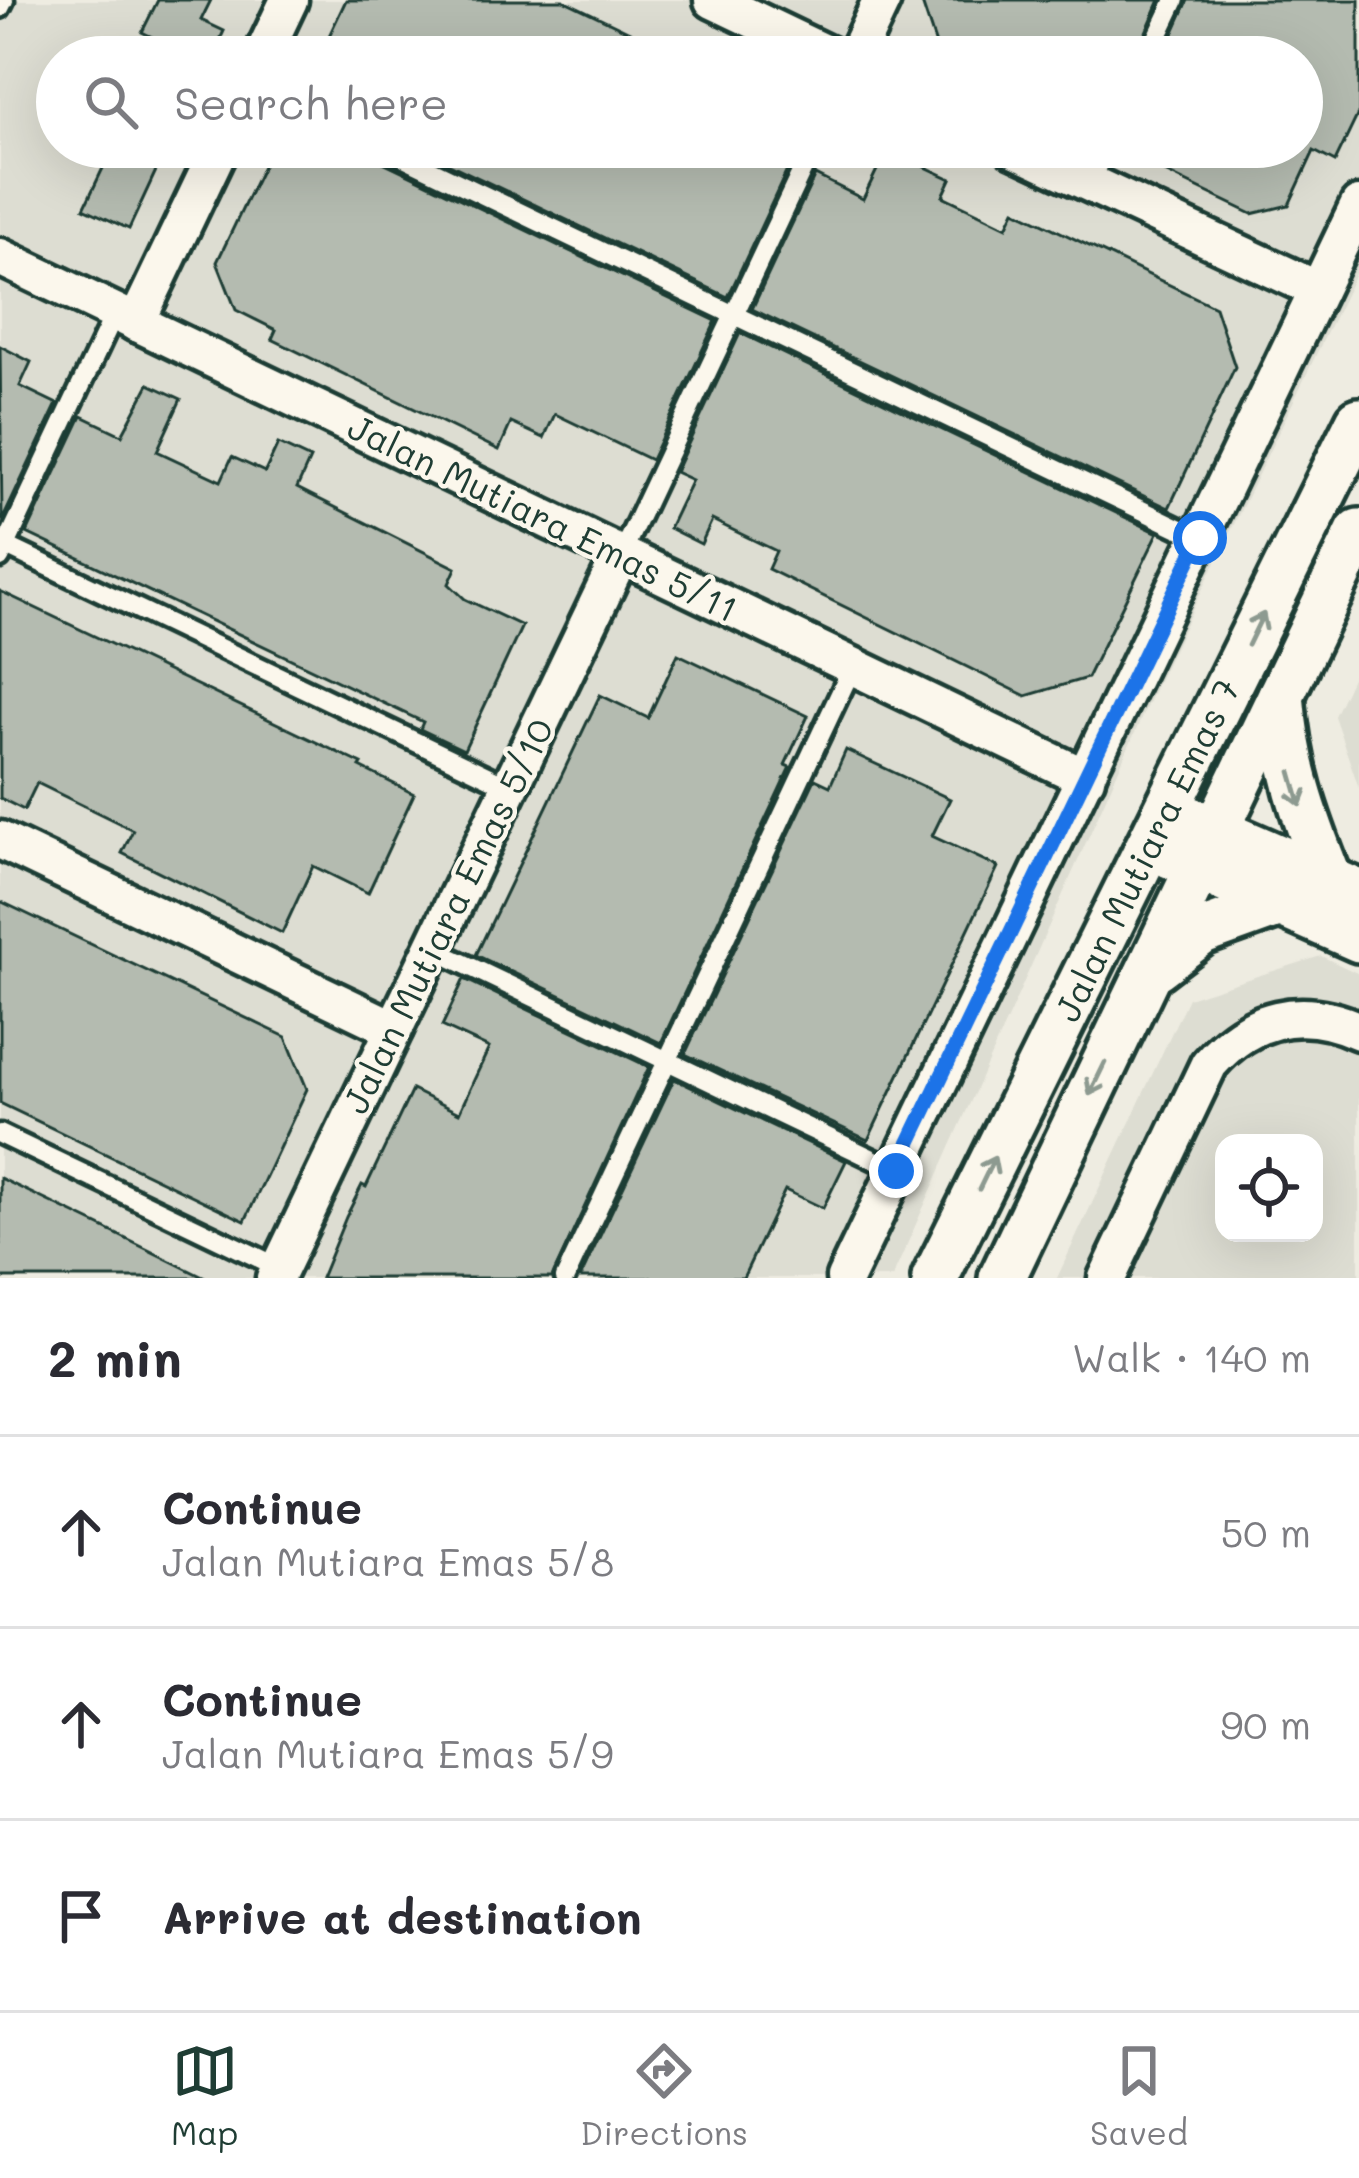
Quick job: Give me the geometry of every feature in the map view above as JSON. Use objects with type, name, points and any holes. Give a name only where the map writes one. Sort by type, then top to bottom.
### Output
[{"type":"street","points":[[272,36],[289,0]]},
{"type":"street","points":[[713,0],[788,36]]},
{"type":"street","points":[[865,36],[882,0]]},
{"type":"street","points":[[126,318],[208,168]]},
{"type":"street","points":[[1054,168],[1318,290]]},
{"type":"street","points":[[845,1278],[1359,205]]},
{"type":"street","name":"Jalan Mutiara Emas 5/11","points":[[0,257],[1086,778]]},
{"type":"street","name":"Jalan Mutiara Emas 7","points":[[935,1278],[1359,421]]},
{"type":"street","name":"Jalan Mutiara Emas 7","points":[[1002,1278],[1359,532]]},
{"type":"street","name":"Jalan Mutiara Emas 5/10","points":[[278,1273],[621,555]]},
{"type":"street","points":[[1281,692],[1286,752],[1303,811],[1345,887]]},
{"type":"street","points":[[1158,827],[1208,849],[1345,887]]},
{"type":"street","points":[[0,840],[394,1029]]},
{"type":"street","points":[[1208,849],[1280,904],[1359,939]]},
{"type":"street","points":[[1148,973],[1202,932],[1280,904]]},
{"type":"street","points":[[1107,1278],[1209,1064],[1231,1039],[1264,1021],[1330,1017],[1359,1031]]},
{"type":"lane","points":[[1158,36],[1175,0]]},
{"type":"lane","points":[[427,168],[1200,538]]},
{"type":"lane","points":[[621,555],[803,168]]},
{"type":"lane","points":[[1088,185],[1096,168]]},
{"type":"lane","points":[[126,318],[2,549],[509,788]]},
{"type":"lane","points":[[565,1278],[853,666]]},
{"type":"lane","points":[[433,949],[896,1171]]},
{"type":"lane","points":[[0,1134],[278,1273]]},
{"type":"shaded area","points":[[0,0],[1359,0],[1359,266],[1157,683],[892,1278],[0,1278]]},
{"type":"shaded area","points":[[1359,663],[1359,788],[1334,716]]},
{"type":"shaded area","points":[[1321,956],[1359,974],[1359,1278],[1057,1278],[1188,998]]},
{"type":"building","points":[[158,0],[211,0],[201,20],[224,31],[222,36],[142,32]]},
{"type":"building","points":[[346,0],[563,0],[638,36],[329,36]]},
{"type":"building","points":[[921,0],[1160,0],[1144,36],[933,36]]},
{"type":"building","points":[[1188,0],[1359,0],[1359,112],[1335,162],[1323,156],[1323,36],[1172,36]]},
{"type":"building","points":[[103,168],[157,168],[129,229],[84,208]]},
{"type":"building","points":[[262,168],[396,168],[716,321],[651,460],[555,414],[544,438],[511,423],[499,450],[272,339],[276,330],[236,310],[217,262]]},
{"type":"building","points":[[458,168],[788,168],[728,297]]},
{"type":"building","points":[[878,168],[928,168],[951,179],[943,196],[1007,227],[1015,210],[1215,307],[1235,367],[1169,508],[752,309],[815,175],[863,199]]},
{"type":"building","points":[[1156,168],[1306,168],[1289,205],[1252,214]]},
{"type":"building","points":[[740,333],[1158,533],[1087,678],[1026,696],[768,569],[776,551],[712,520],[701,544],[669,528],[692,480],[675,472]]},
{"type":"building","points":[[0,346],[31,362],[20,386],[57,404],[2,521]]},
{"type":"building","points":[[149,384],[181,399],[157,451],[221,481],[232,457],[265,472],[278,444],[310,459],[297,488],[456,568],[449,584],[465,599],[522,626],[464,750],[420,729],[423,722],[27,533],[82,416],[122,435]]},
{"type":"building","points":[[0,591],[362,764],[360,767],[414,794],[368,893],[313,866],[282,933],[122,853],[133,830],[37,783],[24,810],[0,798]]},
{"type":"building","points":[[678,654],[808,716],[785,765],[790,767],[661,1043],[476,955],[600,695],[648,718]]},
{"type":"building","points":[[846,750],[950,799],[932,836],[998,867],[868,1140],[685,1054],[815,779],[830,786]]},
{"type":"building","points":[[0,901],[286,1037],[307,1089],[245,1221],[0,1103]]},
{"type":"building","points":[[464,979],[649,1067],[552,1278],[321,1278],[346,1217],[362,1185],[366,1187],[412,1090],[459,1113],[489,1048],[442,1026]]},
{"type":"building","points":[[674,1079],[846,1161],[823,1208],[785,1190],[743,1278],[580,1278]]},
{"type":"building","points":[[0,1178],[100,1226],[205,1278],[0,1278]]},
{"type":"route","points":[[896,1171],[1200,538]]}]
